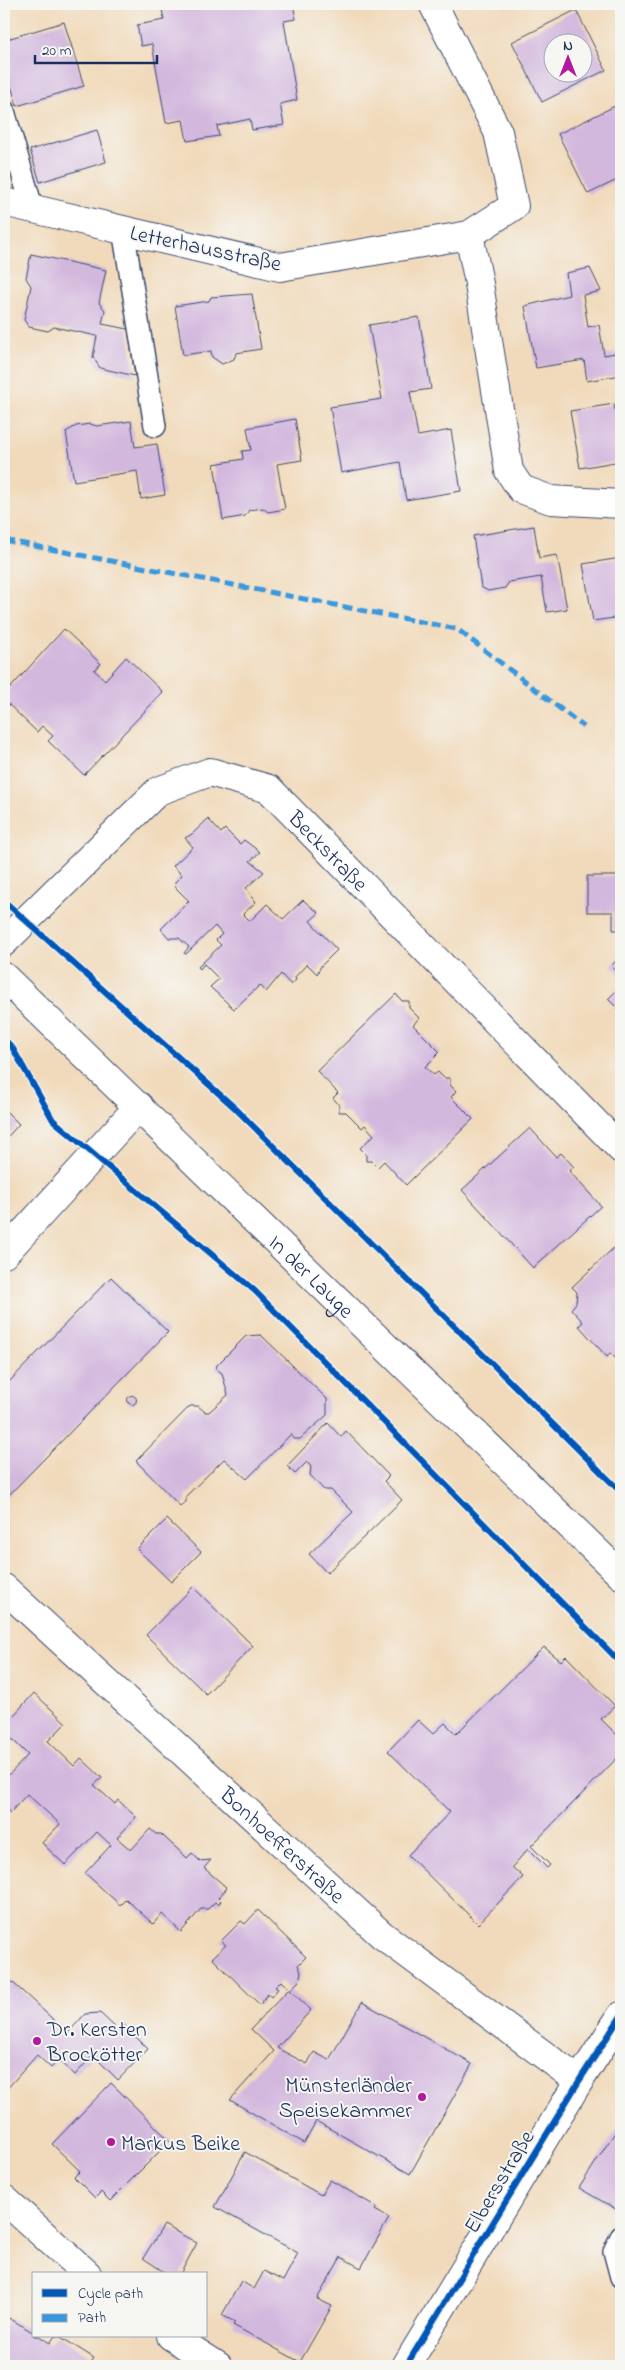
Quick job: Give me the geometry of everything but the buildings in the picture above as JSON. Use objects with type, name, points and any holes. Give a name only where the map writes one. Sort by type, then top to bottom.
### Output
[{"type":"street","name":"Letterhausstraße","points":[[4,202],[32,207],[280,267],[469,235],[514,206],[498,132],[433,4]]},
{"type":"street","points":[[469,235],[478,278],[509,471],[521,489],[551,500],[621,504]]},
{"type":"street","name":"Beckstraße","points":[[4,942],[158,791],[210,772],[269,789],[621,1149]]},
{"type":"street","name":"In der Lauge","points":[[4,977],[621,1575]]},
{"type":"street","points":[[4,1254],[139,1106]]},
{"type":"street","name":"Bonhoefferstraße","points":[[4,1588],[382,1935],[579,2081]]},
{"type":"street","name":"Elbersstraße","points":[[406,2366],[579,2081],[621,2016]]},
{"type":"street","points":[[4,2199],[85,2272]]},
{"type":"street","points":[[174,2338],[218,2366]]},
{"type":"lane","points":[[4,111],[32,207]]},
{"type":"lane","points":[[123,229],[155,426]]},
{"type":"lane","points":[[621,2237],[614,2251],[621,2277]]},
{"type":"marked path","points":[[4,540],[457,629],[584,727]]},
{"type":"cycle path","points":[[4,901],[235,1108],[621,1492]]},
{"type":"cycle path","points":[[4,1039],[12,1047],[53,1120],[255,1291],[621,1663]]},
{"type":"cycle path","points":[[406,2366],[579,2081],[621,2016]]},
{"type":"place","name":"Dr. Kersten Brockötter","points":[[37,2041]]},
{"type":"place","name":"Münsterländer Speisekammer","points":[[422,2097]]},
{"type":"place","name":"Markus Beike","points":[[111,2142]]}]
